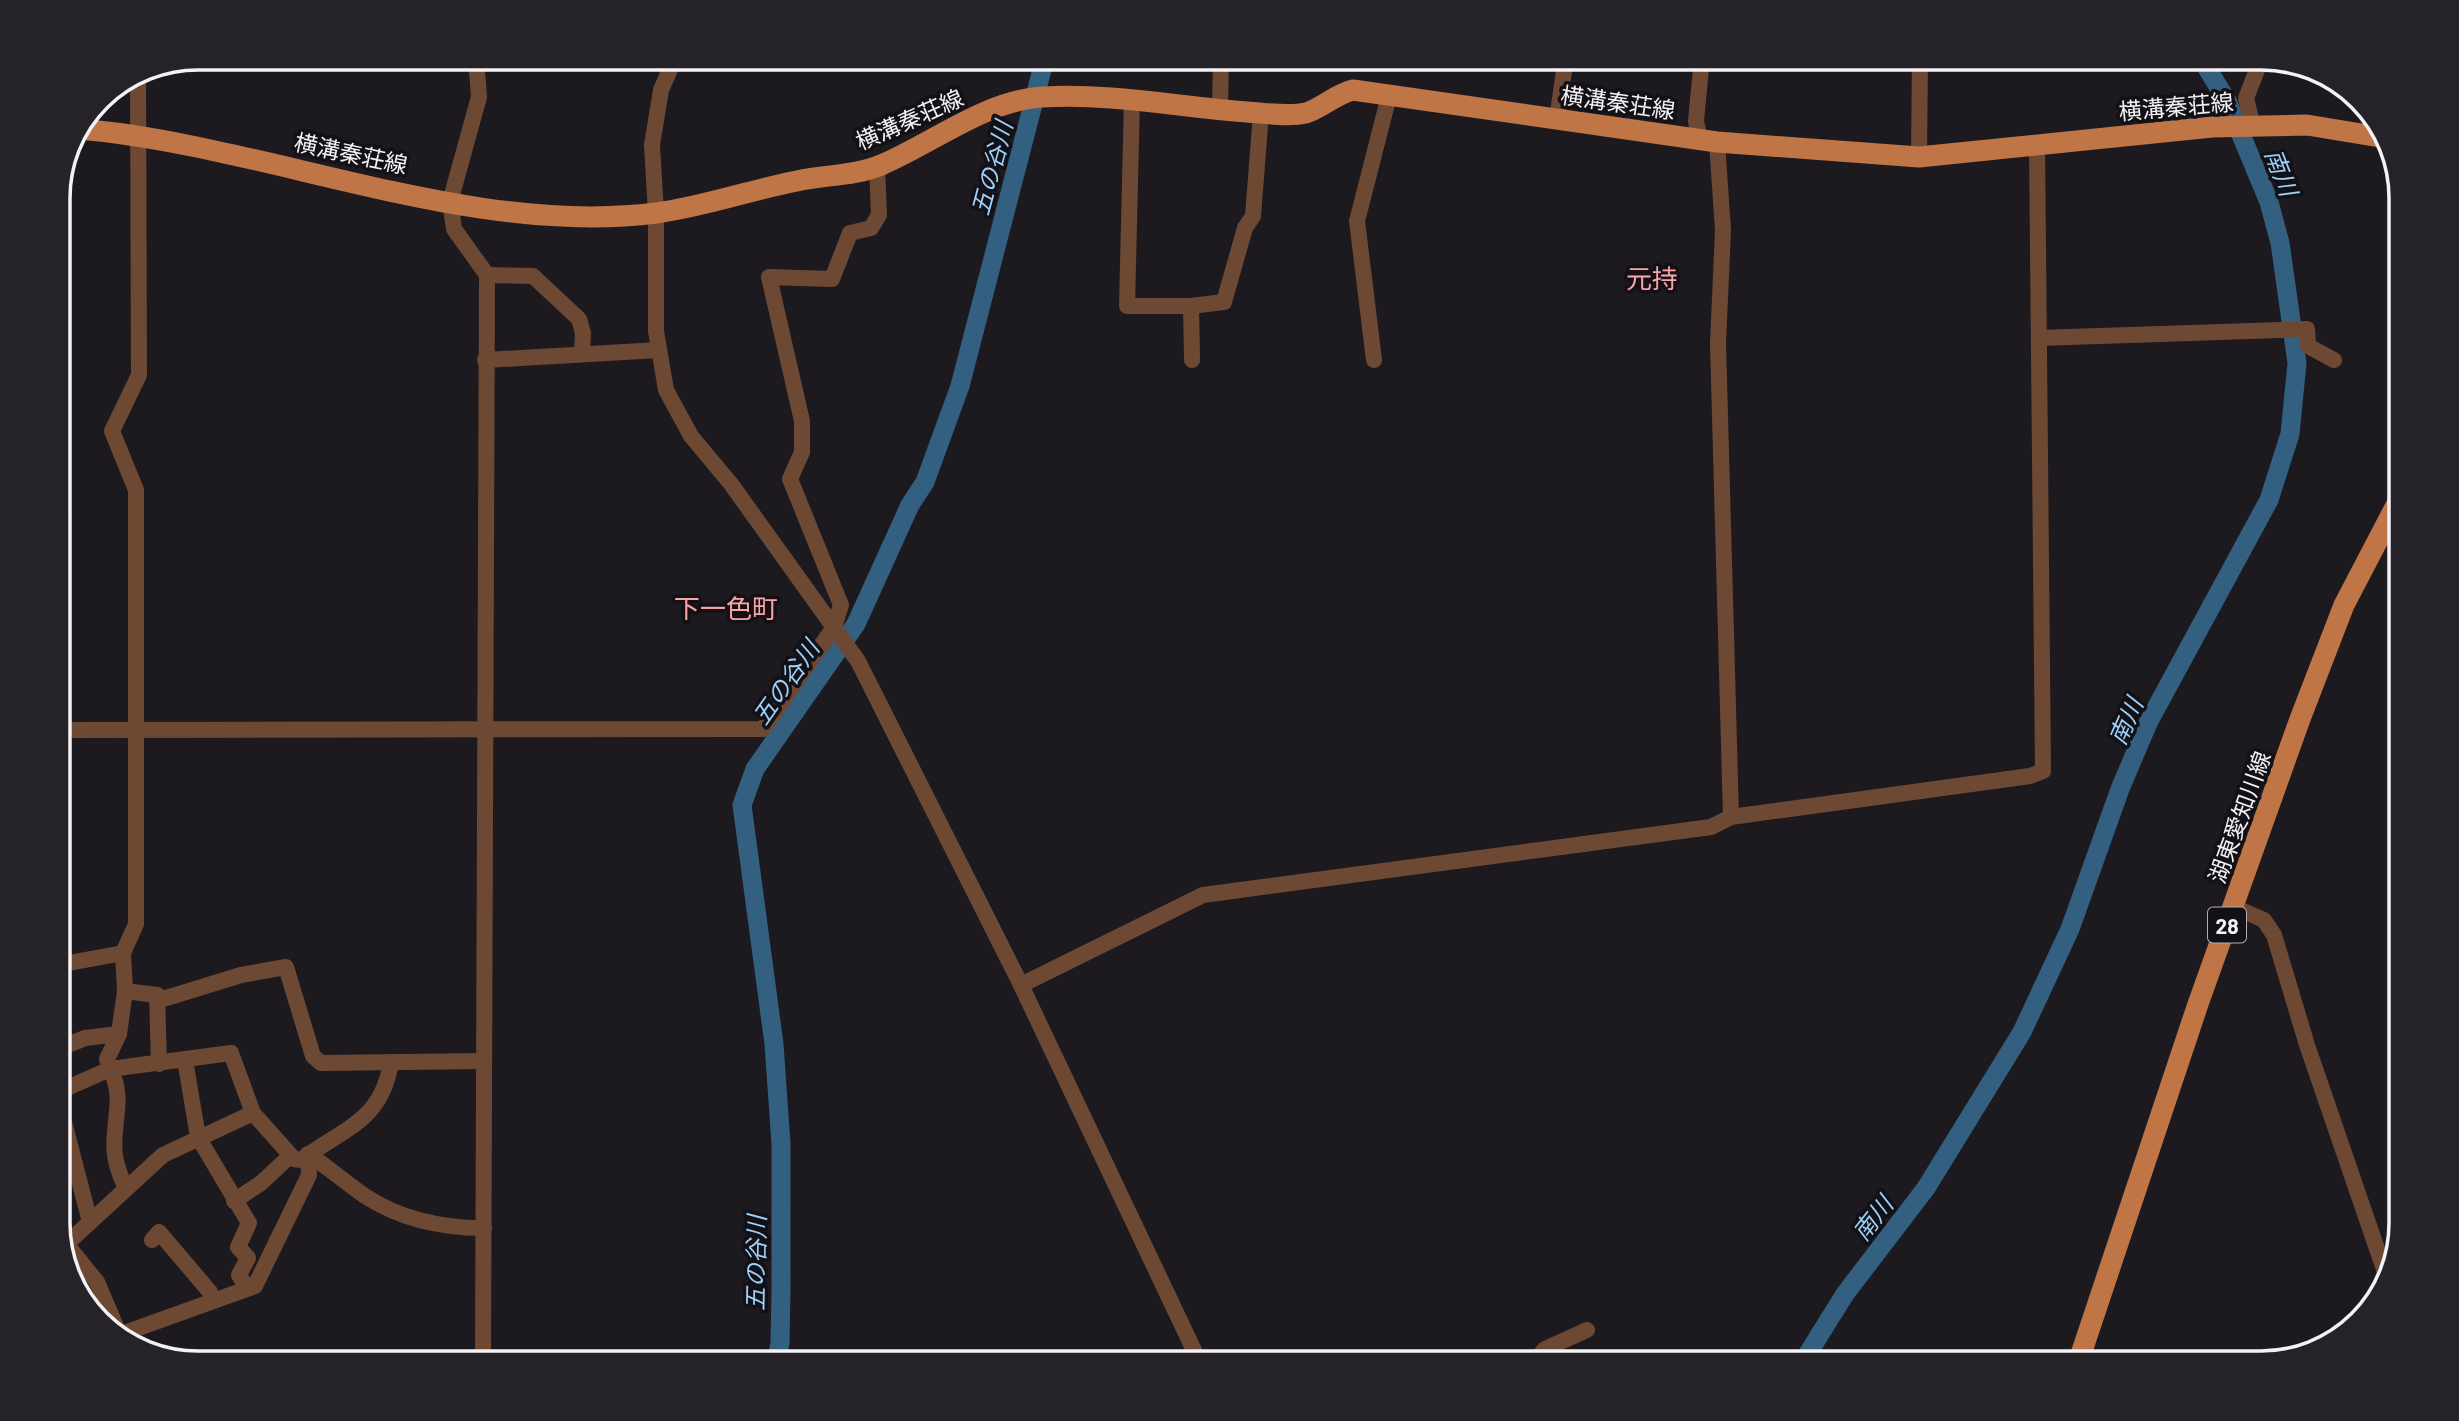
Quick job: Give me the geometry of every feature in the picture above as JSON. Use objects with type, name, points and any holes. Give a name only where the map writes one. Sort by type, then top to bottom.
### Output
[{"type":"main road","name":"横溝秦荘線","points":[[90,130],[138,134],[450,202],[516,212],[574,216],[656,213],[797,181],[877,167],[1017,100],[1044,97],[1132,99],[1220,110],[1304,113],[1336,94],[1353,90],[1708,141],[1919,157],[2212,127],[2307,125],[2373,136]]},
{"type":"main road","name":"湖東愛知川線","points":[[2082,1351],[2234,906],[2344,605],[2389,521]]},
{"type":"street","points":[[477,70],[479,97],[450,202],[454,229],[487,275],[483,1351]]},
{"type":"street","points":[[670,70],[661,90],[652,145],[656,213],[656,331],[666,390],[691,436],[731,484],[858,661],[1021,985],[1194,1351]]},
{"type":"street","points":[[1220,110],[1221,70]]},
{"type":"street","points":[[1557,119],[1564,70]]},
{"type":"street","points":[[1701,70],[1696,110],[1708,141],[1723,230],[1718,344],[1731,817]]},
{"type":"street","points":[[1919,157],[1920,70]]},
{"type":"street","points":[[2253,127],[2246,98],[2257,70]]},
{"type":"street","points":[[125,1187],[115,1156],[120,1108],[117,1083],[107,1059],[119,1034],[125,991],[123,953],[136,924],[136,491],[112,431],[139,376],[138,85]]},
{"type":"street","points":[[1374,360],[1357,222],[1389,96]]},
{"type":"street","points":[[1132,99],[1127,306],[1191,306],[1224,302],[1245,228],[1253,216],[1261,113]]},
{"type":"street","points":[[1021,985],[1203,895],[1711,827],[1731,817],[2030,776],[2043,771],[2037,145]]},
{"type":"street","points":[[70,730],[763,729],[834,627],[841,605],[790,479],[803,452],[802,421],[769,277],[832,279],[850,233],[871,228],[879,215],[877,167]]},
{"type":"street","points":[[487,275],[533,276],[579,319],[583,332],[582,353]]},
{"type":"street","points":[[1191,306],[1192,360]]},
{"type":"street","points":[[2039,338],[2307,329],[2308,346],[2334,360]]},
{"type":"street","points":[[485,360],[659,350]]},
{"type":"street","points":[[2234,906],[2264,920],[2274,935],[2307,1045],[2382,1264]]},
{"type":"street","points":[[70,963],[123,953]]},
{"type":"street","points":[[125,991],[157,995],[163,999],[242,975],[286,967],[313,1056],[321,1063],[483,1061]]},
{"type":"street","points":[[157,995],[159,1064]]},
{"type":"street","points":[[70,1044],[85,1038],[119,1034]]},
{"type":"street","points":[[70,1087],[110,1069],[231,1053],[253,1113],[290,1156],[301,1160],[373,1110],[388,1083],[391,1062]]},
{"type":"street","points":[[185,1060],[198,1136],[249,1223],[238,1247],[248,1258],[239,1275],[247,1288]]},
{"type":"street","points":[[71,1236],[90,1223],[125,1187],[163,1155],[198,1136],[253,1113]]},
{"type":"street","points":[[70,1146],[90,1223]]},
{"type":"street","points":[[308,1154],[366,1196],[408,1217],[458,1228],[484,1228]]},
{"type":"street","points":[[130,1332],[255,1286],[309,1175],[308,1154]]},
{"type":"street","points":[[234,1201],[261,1183],[290,1156]]},
{"type":"street","points":[[152,1240],[159,1233],[211,1292],[212,1301]]},
{"type":"street","points":[[75,1256],[97,1282],[111,1316]]},
{"type":"street","points":[[1543,1351],[1587,1330]]},
{"type":"waterway","name":"五の谷川","points":[[778,1351],[781,1144],[774,1044],[742,805],[755,769],[856,624],[910,505],[925,482],[960,386],[1042,70]]},
{"type":"waterway","name":"南川","points":[[1809,1351],[1845,1294],[1926,1188],[2022,1032],[2070,929],[2120,789],[2148,723],[2269,500],[2290,434],[2297,363],[2280,243],[2269,202],[2227,101],[2208,70]]},
{"type":"district","name":"元持","points":[[1652,277]]},
{"type":"district","name":"下一色町","points":[[726,607]]}]
